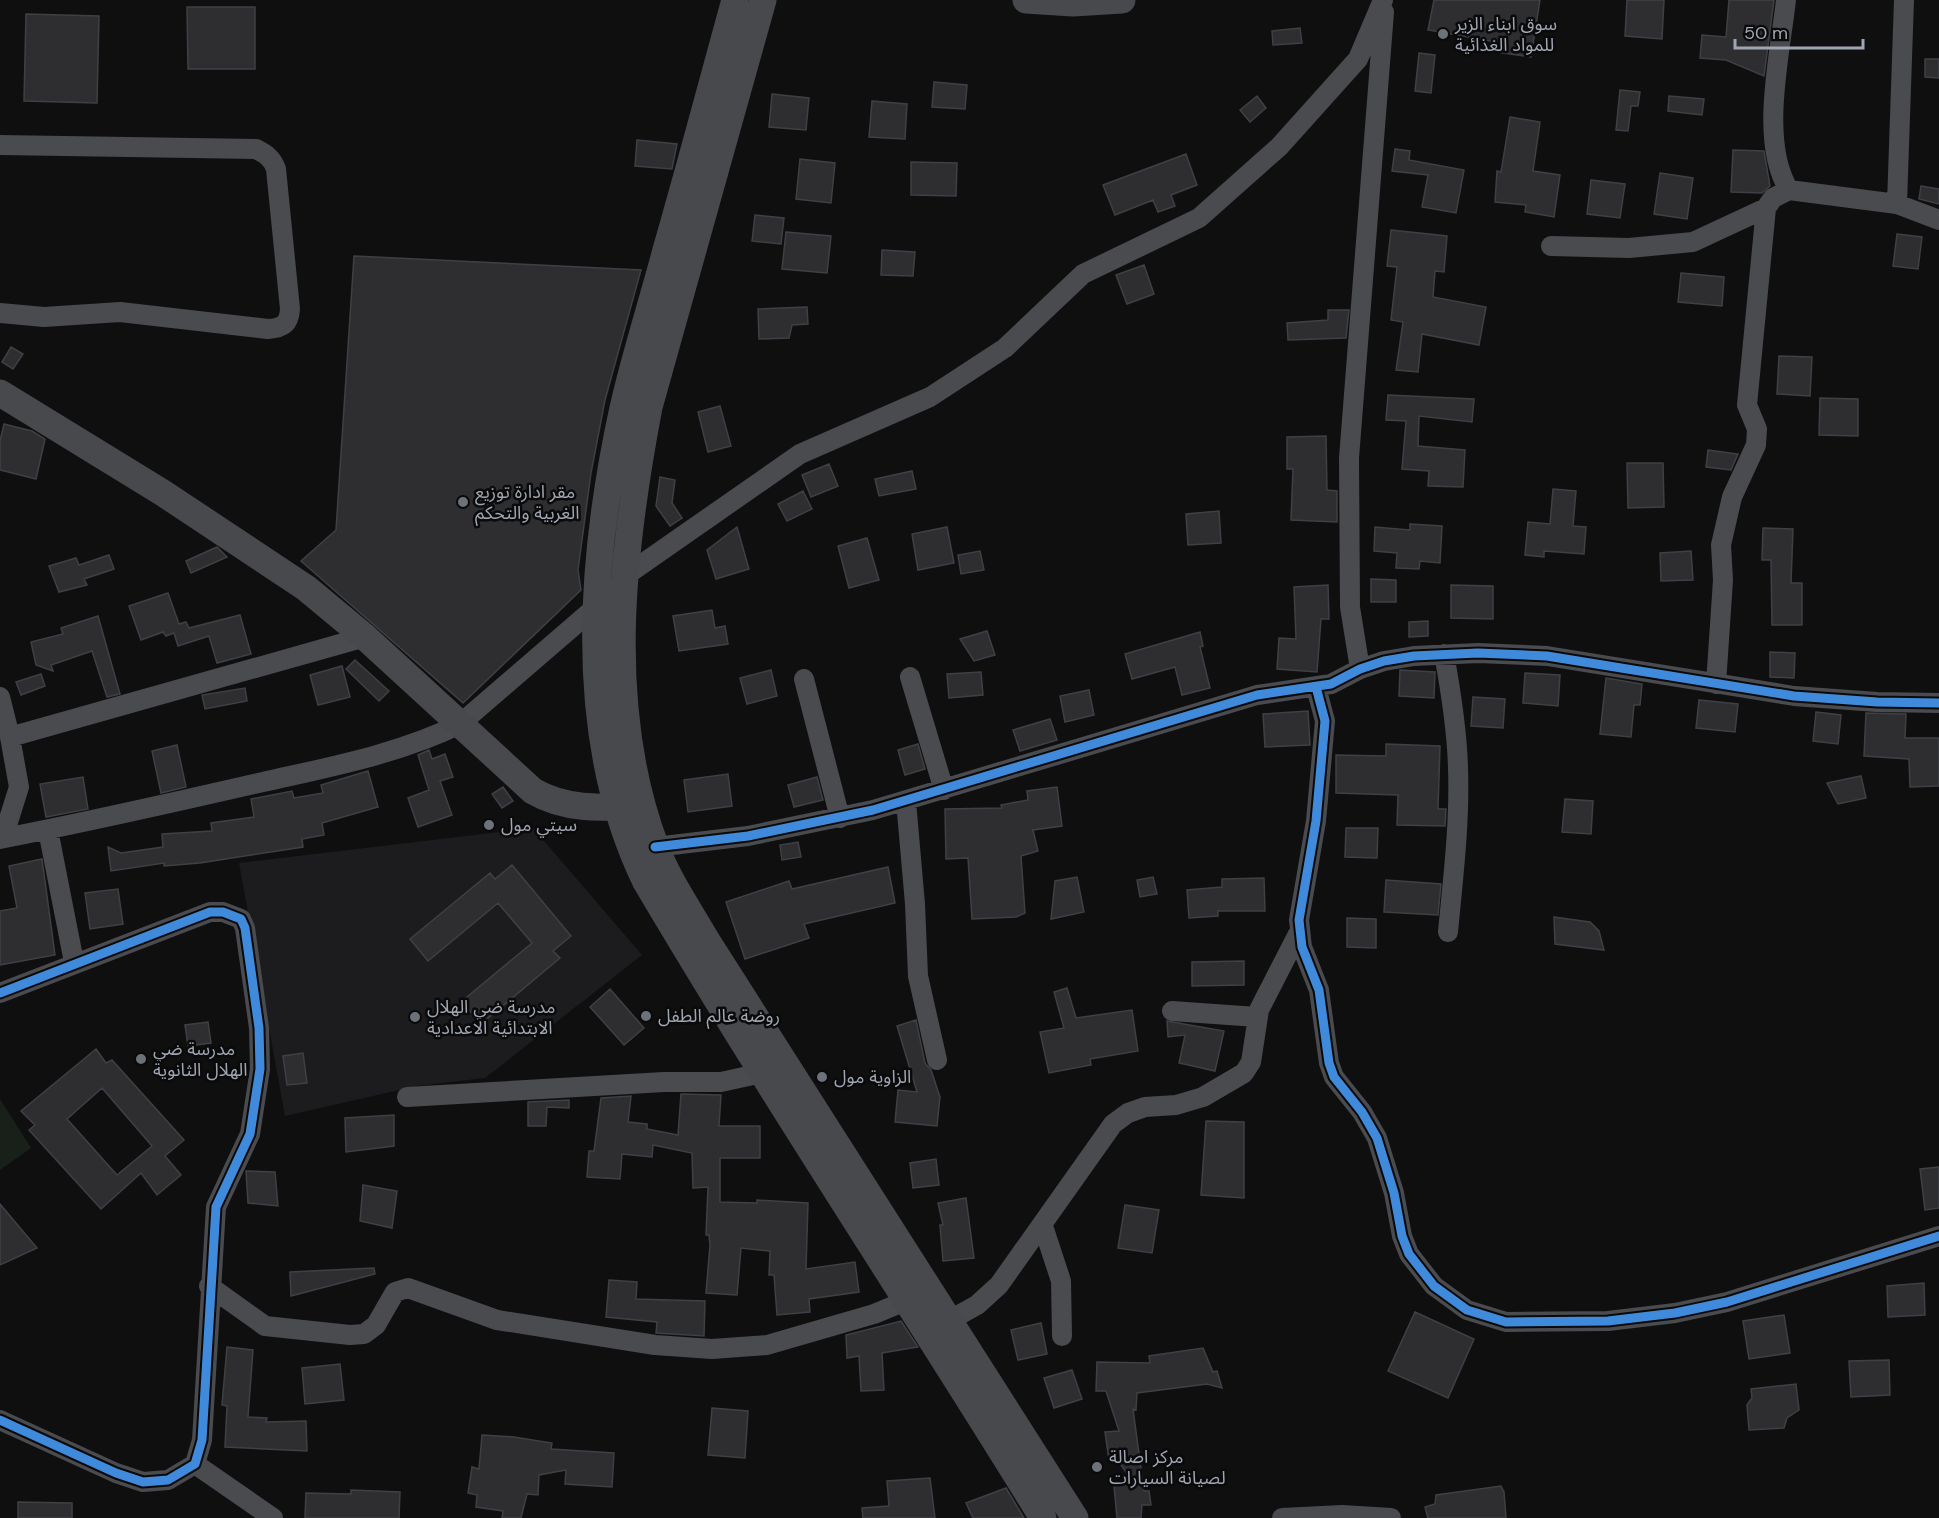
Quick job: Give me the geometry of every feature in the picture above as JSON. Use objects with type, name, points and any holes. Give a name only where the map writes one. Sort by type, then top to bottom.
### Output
[{"type":"main road","points":[[735,0],[623,407],[610,471],[601,539],[598,605],[599,711],[604,749],[630,806],[655,847],[657,877],[762,1073],[908,1300],[1043,1518]]},
{"type":"main road","points":[[764,0],[649,407],[635,486],[625,576],[625,708],[633,857],[657,877],[707,941],[794,1082],[950,1320],[1075,1518]]},
{"type":"main road","points":[[1026,0],[1073,3],[1122,0]]},
{"type":"main road","points":[[0,393],[163,493],[278,569],[365,637],[525,785],[544,797],[568,804],[630,806]]},
{"type":"street","points":[[625,576],[800,454],[930,397],[1005,348],[1083,274],[1199,218],[1279,147],[1358,59],[1383,0]]},
{"type":"street","points":[[1360,669],[1350,607],[1349,458],[1383,0]]},
{"type":"street","points":[[1786,0],[1772,137],[1779,175],[1789,190]]},
{"type":"street","points":[[1898,204],[1904,0]]},
{"type":"street","points":[[0,145],[256,149],[273,162],[276,169],[290,309],[289,320],[285,325],[268,329],[120,312],[44,317],[0,313]]},
{"type":"street","points":[[1716,684],[1723,580],[1721,545],[1732,496],[1756,444],[1757,429],[1747,405],[1766,208],[1773,198],[1789,190],[1898,204],[1939,220]]},
{"type":"street","points":[[1551,246],[1629,248],[1693,242],[1766,208]]},
{"type":"street","points":[[0,697],[20,777],[19,787],[1,839],[321,768],[435,736],[460,724],[598,605]]},
{"type":"street","points":[[10,737],[365,637]]},
{"type":"street","points":[[1444,654],[1453,704],[1458,769],[1457,834],[1448,933]]},
{"type":"street","points":[[655,847],[748,836],[840,818],[944,790],[1257,694],[1281,689],[1316,687],[1339,681],[1360,669],[1384,661],[1444,654],[1547,656],[1716,684],[1835,699],[1939,703]]},
{"type":"street","points":[[910,677],[944,790]]},
{"type":"street","points":[[804,679],[840,818]]},
{"type":"street","points":[[950,1320],[994,1291],[1043,1226],[1113,1124],[1128,1113],[1145,1107],[1176,1105],[1203,1097],[1244,1073],[1251,1062],[1257,1017],[1299,932],[1316,821],[1325,728],[1323,708],[1316,687]]},
{"type":"street","points":[[906,801],[915,904],[918,976],[937,1060]]},
{"type":"street","points":[[48,830],[74,962]]},
{"type":"street","points":[[0,993],[74,962],[210,912],[234,915],[241,919],[245,928],[259,1028],[260,1069],[250,1134],[216,1207],[209,1286],[202,1440],[195,1464],[168,1480],[143,1482],[116,1473],[0,1420]]},
{"type":"street","points":[[1299,932],[1302,947],[1319,990],[1329,1063],[1342,1090],[1362,1112],[1377,1138],[1410,1254],[1434,1287],[1467,1310],[1486,1318],[1526,1324],[1608,1321],[1675,1313],[1727,1302],[1939,1236]]},
{"type":"street","points":[[1172,1011],[1257,1017]]},
{"type":"street","points":[[407,1097],[664,1082],[721,1082],[762,1073]]},
{"type":"street","points":[[1043,1226],[1061,1281],[1062,1336]]},
{"type":"street","points":[[209,1286],[265,1326],[350,1335],[364,1334],[376,1324],[394,1292],[408,1288],[497,1320],[655,1345],[712,1349],[767,1345],[874,1314],[908,1300]]},
{"type":"street","points":[[195,1464],[273,1518]]},
{"type":"street","points":[[1282,1518],[1342,1515],[1391,1518]]},
{"type":"shaded area","name":"مدرسة ضي الهلال الابتدائية الاعدادية","points":[[533,828],[642,955],[485,1078],[417,1086],[285,1116],[239,863]]},
{"type":"shaded area","points":[[0,1099],[31,1148],[0,1170]]},
{"type":"building","points":[[1434,0],[1540,0],[1531,57],[1490,51],[1491,41],[1428,30]]},
{"type":"building","points":[[1627,0],[1664,0],[1662,39],[1625,36]]},
{"type":"building","points":[[1729,0],[1774,0],[1764,76],[1726,60],[1700,58],[1702,35],[1726,37]]},
{"type":"building","points":[[187,7],[255,7],[255,69],[188,69]]},
{"type":"building","points":[[26,14],[99,16],[97,103],[24,101]]},
{"type":"building","points":[[1300,28],[1302,43],[1273,45],[1272,31]]},
{"type":"building","points":[[1419,53],[1435,55],[1431,93],[1415,91]]},
{"type":"building","points":[[1925,59],[1939,59],[1939,78],[1925,77]]},
{"type":"building","points":[[934,82],[967,85],[965,109],[932,107]]},
{"type":"building","points":[[1620,90],[1640,92],[1638,106],[1631,106],[1628,131],[1616,130]]},
{"type":"building","points":[[772,94],[809,98],[806,130],[769,127]]},
{"type":"building","points":[[1257,96],[1266,108],[1250,122],[1240,110]]},
{"type":"building","points":[[1669,96],[1704,99],[1702,115],[1668,111]]},
{"type":"building","points":[[872,101],[907,104],[905,139],[869,137]]},
{"type":"building","points":[[1510,117],[1540,122],[1533,171],[1560,175],[1554,217],[1525,212],[1526,205],[1495,202],[1497,171],[1501,172]]},
{"type":"building","points":[[637,140],[677,144],[672,169],[635,166]]},
{"type":"building","points":[[1395,149],[1410,151],[1409,160],[1464,170],[1456,213],[1422,207],[1428,175],[1392,171]]},
{"type":"building","points":[[1733,150],[1764,151],[1770,186],[1762,193],[1731,192]]},
{"type":"building","points":[[1186,154],[1197,185],[1171,195],[1175,206],[1158,212],[1153,200],[1115,215],[1103,185]]},
{"type":"building","points":[[800,159],[835,163],[831,203],[796,199]]},
{"type":"building","points":[[911,162],[957,163],[956,196],[911,195]]},
{"type":"building","points":[[1660,173],[1693,178],[1687,219],[1654,214]]},
{"type":"building","points":[[1591,180],[1625,184],[1620,218],[1587,214]]},
{"type":"building","points":[[1921,186],[1939,189],[1939,204],[1919,199]]},
{"type":"building","points":[[755,215],[784,218],[781,244],[752,241]]},
{"type":"building","points":[[1391,230],[1447,236],[1444,272],[1435,271],[1433,297],[1486,307],[1479,345],[1422,334],[1418,372],[1396,370],[1403,322],[1391,320],[1397,267],[1387,266]]},
{"type":"building","points":[[786,232],[831,236],[827,273],[782,269]]},
{"type":"building","points":[[1897,234],[1922,237],[1918,269],[1893,266]]},
{"type":"building","points":[[882,250],[915,252],[913,276],[881,275]]},
{"type":"building","name":"مقر ادارة توزيع الغربية والتحكم","points":[[354,256],[641,270],[605,400],[591,473],[578,570],[581,590],[463,703],[301,561],[336,530]]},
{"type":"building","points":[[1144,265],[1154,294],[1127,304],[1116,275]]},
{"type":"building","points":[[1681,273],[1724,277],[1722,306],[1678,302]]},
{"type":"building","points":[[807,307],[808,324],[792,325],[789,338],[759,339],[758,309]]},
{"type":"building","points":[[1328,310],[1349,310],[1346,338],[1288,340],[1287,323],[1328,320]]},
{"type":"building","points":[[11,347],[23,354],[13,369],[2,362]]},
{"type":"building","points":[[1779,356],[1812,357],[1810,396],[1777,394]]},
{"type":"building","points":[[1388,395],[1474,399],[1472,422],[1419,416],[1418,446],[1465,450],[1463,487],[1428,486],[1429,471],[1402,469],[1406,421],[1386,420]]},
{"type":"building","points":[[1820,398],[1858,399],[1858,436],[1819,435]]},
{"type":"building","points":[[720,406],[731,446],[708,452],[698,412]]},
{"type":"building","points":[[4,424],[32,431],[45,439],[36,479],[0,470],[0,441]]},
{"type":"building","points":[[1326,436],[1327,490],[1337,491],[1337,522],[1291,520],[1293,469],[1287,469],[1287,437]]},
{"type":"building","points":[[1708,450],[1738,454],[1731,470],[1706,467]]},
{"type":"building","points":[[1627,463],[1663,463],[1664,507],[1628,508]]},
{"type":"building","points":[[829,464],[838,486],[811,497],[802,475]]},
{"type":"building","points":[[912,471],[916,489],[879,496],[875,479]]},
{"type":"building","points":[[660,477],[675,480],[672,503],[682,518],[670,526],[656,506]]},
{"type":"building","points":[[1553,489],[1576,491],[1573,526],[1586,527],[1584,554],[1544,551],[1544,557],[1525,555],[1528,522],[1550,524]]},
{"type":"building","points":[[803,491],[812,509],[787,521],[778,504]]},
{"type":"building","points":[[1219,511],[1221,543],[1188,545],[1186,514]]},
{"type":"building","points":[[1410,524],[1442,526],[1440,563],[1420,561],[1419,569],[1396,568],[1397,553],[1374,551],[1375,527],[1410,530]]},
{"type":"building","points":[[737,527],[749,569],[716,579],[707,550]]},
{"type":"building","points":[[947,527],[954,563],[918,570],[912,534]]},
{"type":"building","points":[[1763,528],[1793,529],[1791,583],[1802,583],[1802,625],[1772,625],[1771,560],[1762,560]]},
{"type":"building","points":[[867,538],[879,580],[849,588],[838,546]]},
{"type":"building","points":[[217,547],[227,557],[191,573],[186,561]]},
{"type":"building","points":[[980,551],[984,570],[961,574],[958,555]]},
{"type":"building","points":[[1691,551],[1693,580],[1661,581],[1660,553]]},
{"type":"building","points":[[109,555],[114,569],[84,579],[87,585],[59,592],[49,566],[76,558],[79,565]]},
{"type":"building","points":[[1371,579],[1396,580],[1396,602],[1371,602]]},
{"type":"building","points":[[1328,585],[1329,619],[1321,619],[1317,672],[1277,669],[1279,638],[1296,639],[1294,587]]},
{"type":"building","points":[[1451,585],[1493,586],[1493,619],[1451,618]]},
{"type":"building","points":[[168,593],[179,624],[186,622],[189,628],[240,615],[251,654],[217,663],[209,636],[178,646],[174,633],[166,636],[163,632],[141,640],[129,606]]},
{"type":"building","points":[[712,610],[715,628],[725,626],[728,644],[679,651],[673,616]]},
{"type":"building","points":[[98,616],[120,694],[107,697],[92,651],[51,665],[53,671],[36,665],[31,642],[63,634],[61,628]]},
{"type":"building","points":[[1428,621],[1428,636],[1409,637],[1409,622]]},
{"type":"building","points":[[987,631],[995,655],[974,661],[960,639]]},
{"type":"building","points":[[1200,632],[1203,646],[1200,647],[1210,688],[1182,695],[1175,667],[1132,679],[1125,654]]},
{"type":"building","points":[[1770,652],[1795,653],[1794,678],[1770,677]]},
{"type":"building","points":[[355,660],[389,691],[379,701],[346,669]]},
{"type":"building","points":[[342,666],[350,697],[318,705],[310,675]]},
{"type":"building","points":[[771,670],[777,696],[747,704],[740,678]]},
{"type":"building","points":[[1400,670],[1435,672],[1434,698],[1399,696]]},
{"type":"building","points":[[981,672],[983,695],[949,698],[947,674]]},
{"type":"building","points":[[1525,673],[1560,675],[1558,706],[1523,703]]},
{"type":"building","points":[[41,674],[45,686],[21,695],[16,682]]},
{"type":"building","points":[[1606,678],[1642,684],[1640,705],[1634,705],[1631,737],[1600,734]]},
{"type":"building","points":[[245,688],[247,701],[205,709],[202,695]]},
{"type":"building","points":[[1089,690],[1094,715],[1065,722],[1060,696]]},
{"type":"building","points":[[1473,697],[1505,699],[1503,728],[1471,726]]},
{"type":"building","points":[[1699,700],[1738,704],[1735,732],[1696,728]]},
{"type":"building","points":[[1308,711],[1310,745],[1265,747],[1263,714]]},
{"type":"building","points":[[1816,712],[1841,715],[1838,744],[1813,741]]},
{"type":"building","points":[[1866,713],[1906,714],[1905,738],[1939,738],[1939,786],[1910,787],[1909,759],[1864,756]]},
{"type":"building","points":[[1050,719],[1057,740],[1020,751],[1013,730]]},
{"type":"building","points":[[918,744],[925,769],[905,775],[898,750]]},
{"type":"building","points":[[1386,744],[1440,746],[1438,809],[1446,809],[1445,826],[1397,825],[1398,795],[1336,793],[1336,755],[1386,756]]},
{"type":"building","points":[[177,745],[186,787],[161,793],[152,751]]},
{"type":"building","points":[[429,750],[432,759],[445,754],[453,777],[440,781],[452,815],[418,827],[408,798],[429,790],[418,755]]},
{"type":"building","points":[[368,771],[378,807],[322,823],[324,835],[302,839],[303,847],[200,863],[164,866],[164,863],[111,871],[108,847],[121,853],[163,847],[162,834],[212,831],[211,823],[254,817],[251,799],[292,791],[294,798],[323,793],[321,785]]},
{"type":"building","points":[[728,774],[732,806],[688,812],[684,780]]},
{"type":"building","points":[[1861,776],[1866,798],[1838,804],[1827,783]]},
{"type":"building","points":[[83,777],[88,809],[46,817],[40,784]]},
{"type":"building","points":[[817,777],[823,800],[794,807],[788,785]]},
{"type":"building","points":[[503,787],[513,801],[502,808],[492,794]]},
{"type":"building","points":[[1057,787],[1062,826],[1033,830],[1038,851],[1021,856],[1025,913],[1016,917],[972,919],[968,858],[946,859],[945,809],[1002,808],[1001,805],[1028,800],[1027,791]]},
{"type":"building","points":[[1565,799],[1593,801],[1591,834],[1562,832]]},
{"type":"building","points":[[1346,828],[1378,828],[1377,858],[1345,857]]},
{"type":"building","points":[[798,842],[801,857],[782,860],[780,845]]},
{"type":"building","points":[[42,859],[55,955],[0,965],[0,911],[17,908],[9,866]]},
{"type":"building","points":[[512,865],[571,936],[553,951],[560,958],[481,1024],[462,1001],[532,943],[498,903],[428,961],[410,939],[490,873],[495,879]]},
{"type":"building","points":[[888,867],[895,903],[804,924],[809,938],[745,959],[726,902],[789,881],[792,889]]},
{"type":"building","points":[[1077,877],[1084,912],[1051,919],[1055,881]]},
{"type":"building","points":[[1153,877],[1157,894],[1140,897],[1137,880]]},
{"type":"building","points":[[1264,878],[1265,911],[1218,911],[1218,916],[1189,918],[1187,890],[1222,887],[1222,879]]},
{"type":"building","points":[[1386,880],[1441,884],[1438,915],[1384,912]]},
{"type":"building","points":[[118,889],[123,924],[90,929],[85,893]]},
{"type":"building","points":[[1554,917],[1590,922],[1599,931],[1604,950],[1555,944]]},
{"type":"building","points":[[1347,918],[1376,919],[1376,948],[1347,947]]},
{"type":"building","points":[[1244,961],[1244,985],[1192,986],[1192,962]]},
{"type":"building","points":[[1067,988],[1076,1018],[1132,1010],[1138,1051],[1090,1059],[1091,1065],[1049,1073],[1040,1032],[1064,1028],[1054,992]]},
{"type":"building","points":[[610,989],[644,1028],[624,1045],[590,1007]]},
{"type":"building","points":[[916,1020],[925,1063],[931,1070],[940,1097],[937,1126],[895,1122],[898,1090],[917,1092],[897,1026]]},
{"type":"building","points":[[1167,1021],[1224,1031],[1215,1071],[1179,1063],[1185,1035],[1168,1037]]},
{"type":"building","points":[[208,1022],[211,1043],[188,1046],[185,1025]]},
{"type":"building","points":[[96,1049],[106,1063],[112,1060],[184,1140],[165,1156],[181,1175],[157,1195],[141,1173],[101,1209],[29,1130],[35,1125],[21,1111]],"holes":[[[102,1088],[152,1146],[117,1175],[67,1119]]]},
{"type":"building","points":[[303,1053],[307,1083],[287,1085],[283,1056]]},
{"type":"building","points":[[681,1094],[721,1095],[719,1126],[760,1126],[760,1158],[720,1158],[720,1202],[757,1203],[757,1200],[808,1203],[806,1269],[855,1262],[859,1292],[809,1299],[810,1312],[777,1315],[774,1275],[769,1275],[770,1251],[741,1248],[737,1295],[706,1293],[710,1245],[709,1235],[706,1235],[708,1187],[693,1188],[692,1153],[653,1145],[652,1157],[622,1154],[620,1179],[587,1177],[589,1151],[594,1151],[601,1098],[631,1096],[628,1122],[647,1124],[647,1129],[678,1135]]},
{"type":"building","points":[[569,1100],[569,1108],[547,1107],[546,1126],[528,1126],[528,1102]]},
{"type":"building","points":[[394,1115],[394,1146],[346,1152],[345,1118]]},
{"type":"building","points":[[1206,1121],[1244,1122],[1244,1198],[1201,1195]]},
{"type":"building","points":[[936,1159],[939,1185],[913,1188],[910,1163]]},
{"type":"building","points":[[1939,1167],[1939,1208],[1925,1210],[1920,1169]]},
{"type":"building","points":[[246,1171],[275,1172],[278,1206],[248,1203]]},
{"type":"building","points":[[363,1185],[397,1191],[392,1228],[360,1221]]},
{"type":"building","points":[[966,1198],[974,1258],[943,1261],[940,1225],[943,1225],[938,1203]]},
{"type":"building","points":[[0,1204],[37,1248],[0,1265]]},
{"type":"building","points":[[1125,1205],[1159,1210],[1152,1253],[1118,1248]]},
{"type":"building","points":[[374,1268],[375,1274],[291,1296],[290,1272]]},
{"type":"building","points":[[609,1280],[637,1282],[636,1299],[705,1301],[704,1336],[656,1333],[657,1322],[606,1317]]},
{"type":"building","points":[[1924,1283],[1925,1315],[1888,1317],[1887,1286]]},
{"type":"building","points":[[1415,1312],[1474,1339],[1448,1398],[1388,1371]]},
{"type":"building","points":[[1784,1315],[1790,1353],[1749,1359],[1743,1321]]},
{"type":"building","points":[[901,1321],[918,1347],[882,1353],[884,1390],[861,1391],[859,1356],[847,1358],[846,1335]]},
{"type":"building","points":[[1041,1323],[1047,1354],[1018,1360],[1011,1330]]},
{"type":"building","points":[[227,1347],[253,1350],[248,1417],[267,1418],[266,1422],[306,1421],[307,1451],[225,1447],[227,1406],[222,1405]]},
{"type":"building","points":[[1203,1348],[1213,1372],[1217,1371],[1222,1388],[1207,1384],[1137,1393],[1136,1410],[1133,1409],[1144,1491],[1149,1491],[1151,1505],[1142,1505],[1141,1518],[1117,1518],[1114,1486],[1132,1481],[1117,1459],[1109,1460],[1105,1432],[1119,1431],[1106,1391],[1096,1391],[1097,1362],[1150,1363],[1149,1356]]},
{"type":"building","points":[[1889,1360],[1890,1395],[1851,1397],[1849,1361]]},
{"type":"building","points":[[340,1364],[344,1400],[305,1404],[302,1368]]},
{"type":"building","points":[[1072,1370],[1082,1399],[1054,1408],[1044,1378]]},
{"type":"building","points":[[1796,1384],[1799,1410],[1787,1418],[1784,1428],[1749,1430],[1747,1405],[1752,1398],[1751,1389]]},
{"type":"building","points":[[712,1408],[748,1411],[745,1458],[708,1455]]},
{"type":"building","points":[[482,1435],[552,1443],[551,1449],[614,1453],[612,1487],[565,1484],[566,1470],[539,1475],[538,1495],[527,1494],[521,1518],[502,1518],[503,1511],[476,1507],[477,1495],[468,1493],[472,1467],[479,1469]]},
{"type":"building","points":[[930,1478],[935,1518],[863,1518],[862,1508],[889,1506],[887,1481]]},
{"type":"building","points":[[1501,1486],[1504,1492],[1506,1518],[1428,1518],[1425,1507],[1435,1504],[1436,1495]]},
{"type":"building","points":[[1006,1488],[1024,1518],[973,1518],[966,1503]]},
{"type":"building","points":[[351,1490],[400,1492],[399,1518],[305,1518],[306,1493],[351,1494]]},
{"type":"building","points":[[18,1502],[72,1503],[72,1518],[18,1518]]},
{"type":"cycle path","points":[[655,847],[748,836],[873,810],[1257,695],[1331,684],[1360,669],[1384,661],[1414,656],[1478,653],[1547,656],[1794,696],[1877,702],[1939,703]]},
{"type":"cycle path","points":[[1316,687],[1325,721],[1316,821],[1299,920],[1302,947],[1319,990],[1329,1063],[1334,1077],[1362,1112],[1377,1138],[1394,1193],[1402,1236],[1409,1254],[1434,1286],[1467,1310],[1506,1322],[1608,1321],[1675,1313],[1727,1302],[1939,1236]]},
{"type":"cycle path","points":[[0,993],[210,912],[223,912],[241,919],[245,928],[259,1028],[260,1069],[250,1134],[216,1207],[202,1440],[195,1464],[168,1480],[143,1482],[116,1473],[0,1420]]},
{"type":"place","name":"سوق ابناء الزير للمواد الغذائية","points":[[1443,34]]},
{"type":"place","name":"مقر ادارة توزيع الغربية والتحكم","points":[[463,502]]},
{"type":"place","name":"سيتي مول","points":[[489,825]]},
{"type":"place","name":"روضة عالم الطفل","points":[[646,1016]]},
{"type":"place","name":"مدرسة ضي الهلال الابتدائية الاعدادية","points":[[415,1017]]},
{"type":"place","name":"مدرسة ضي الهلال الثانوية","points":[[141,1059]]},
{"type":"place","name":"الزاوية مول","points":[[822,1077]]},
{"type":"place","name":"مركز اصالة لصيانة السيارات","points":[[1097,1467]]}]
